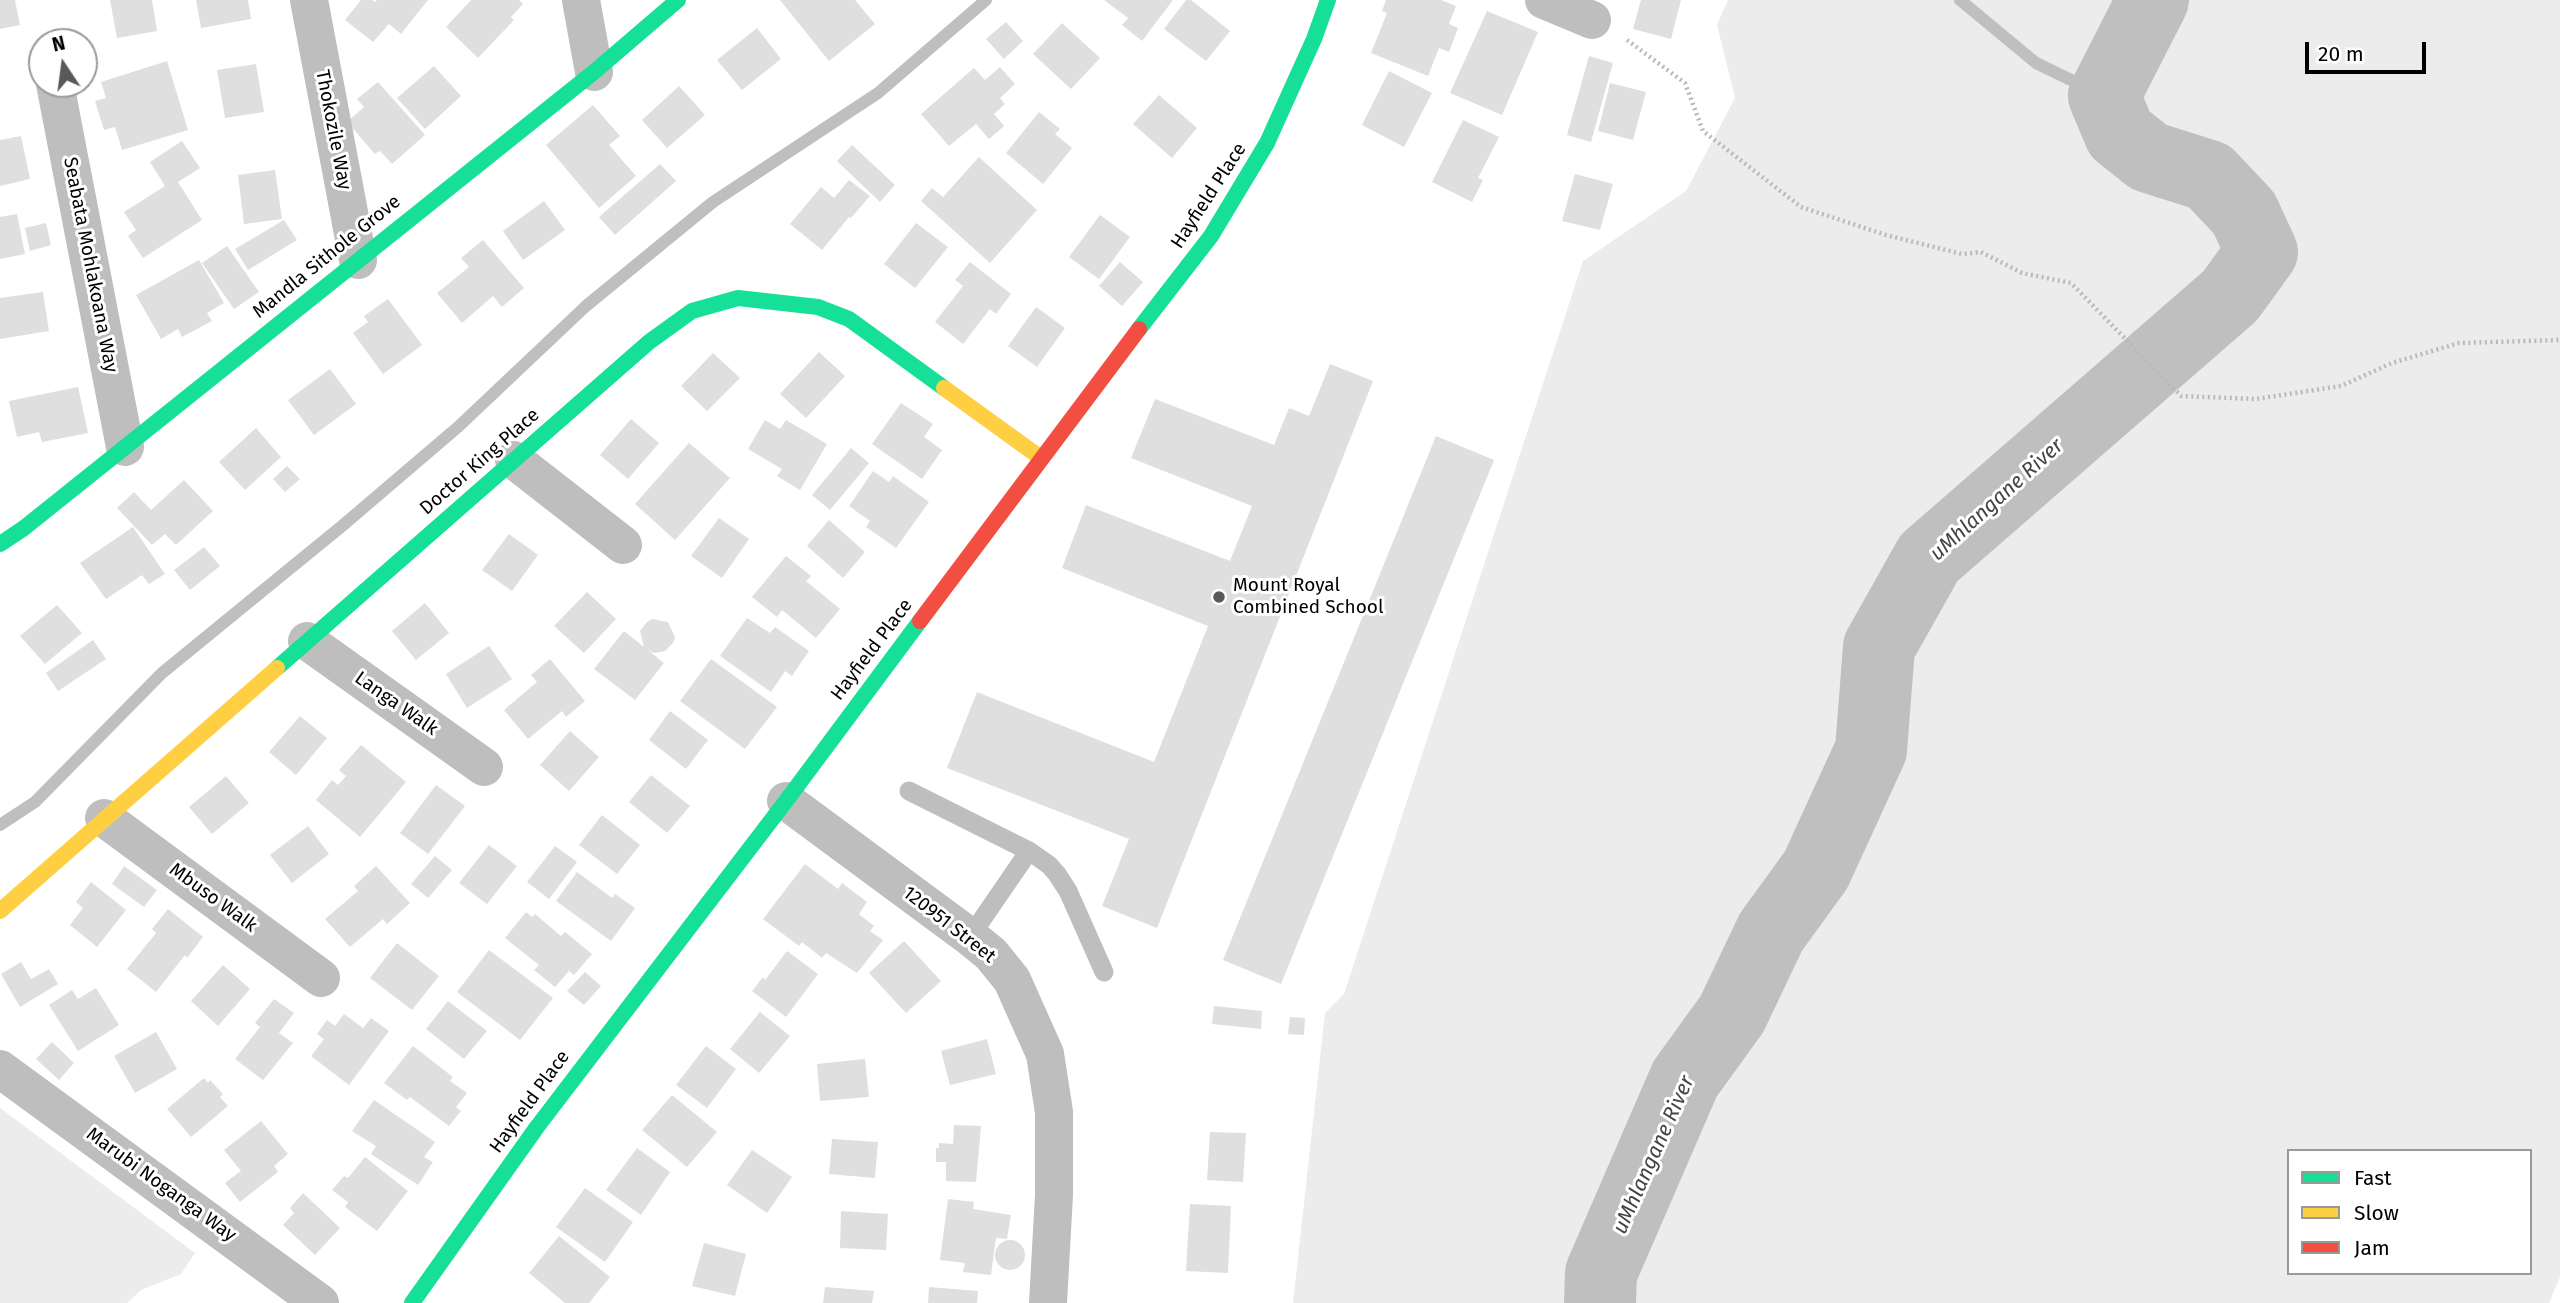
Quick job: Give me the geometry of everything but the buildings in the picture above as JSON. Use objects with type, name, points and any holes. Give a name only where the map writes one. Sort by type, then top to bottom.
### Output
[{"type":"street","name":"Thokozile Way","points":[[309,0],[358,260]]},
{"type":"street","points":[[581,0],[594,72]]},
{"type":"street","name":"Mandla Sithole Grove","points":[[0,544],[24,528],[594,72],[678,0]]},
{"type":"street","name":"Hayfield Place","points":[[412,1303],[537,1127],[786,802],[1041,458],[1212,236],[1268,143],[1314,40],[1328,0]]},
{"type":"street","points":[[1544,0],[1592,20]]},
{"type":"street","name":"Seabata Mohlakoana Way","points":[[58,98],[125,447]]},
{"type":"street","name":"Doctor King Place","points":[[0,911],[649,342],[692,311],[738,298],[818,307],[849,319],[1041,458]]},
{"type":"street","points":[[514,460],[623,545]]},
{"type":"street","name":"Langa Walk","points":[[307,641],[485,767]]},
{"type":"street","name":"120951 Street","points":[[786,802],[970,937],[991,954],[1012,980],[1045,1054],[1054,1112],[1054,1195],[1048,1303]]},
{"type":"street","name":"Mbuso Walk","points":[[104,818],[321,978]]},
{"type":"street","name":"Marubi Noganga Way","points":[[0,1069],[320,1303]]},
{"type":"lane","points":[[909,791],[1030,851],[1049,864],[1062,881],[1104,972]]},
{"type":"lane","points":[[970,937],[1030,851]]},
{"type":"path","points":[[1625,38],[1685,83],[1703,131],[1801,207],[1886,235],[1962,254],[1981,252],[2022,273],[2071,283],[2181,396],[2256,400],[2341,386],[2392,363],[2459,343],[2560,340]]},
{"type":"shaded area","points":[[1728,0],[2560,0],[2560,1277],[2549,1303],[1293,1303],[1325,1013],[1344,994],[1583,261],[1686,191],[1735,98],[1717,25]]},
{"type":"shaded area","points":[[0,1108],[195,1253],[181,1274],[141,1290],[127,1303],[0,1303]]},
{"type":"waterway","points":[[0,825],[35,802],[162,673],[458,427],[586,306],[713,202],[878,93],[986,0]]},
{"type":"waterway","points":[[1960,0],[2036,63],[2104,96]]},
{"type":"waterway","name":"uMhlangane River","points":[[1600,1303],[1601,1273],[1685,1079],[1732,1014],[1771,932],[1816,870],[1871,750],[1879,647],[1929,558],[2230,296],[2262,252],[2244,213],[2209,176],[2149,157],[2120,134],[2104,96],[2153,0]]},
{"type":"traffic: fast","points":[[0,544],[24,528],[594,72],[678,0]]},
{"type":"traffic: fast","points":[[1139,329],[1211,236],[1267,143],[1314,39],[1328,0]]},
{"type":"traffic: fast","points":[[277,668],[649,342],[692,311],[738,298],[818,307],[849,319],[944,388]]},
{"type":"traffic: fast","points":[[412,1303],[537,1127],[920,621]]},
{"type":"traffic: slow","points":[[944,388],[1041,458]]},
{"type":"traffic: slow","points":[[0,911],[277,668]]},
{"type":"traffic: jam","points":[[920,621],[1139,329]]},
{"type":"place","name":"Mount Royal Combined School","points":[[1219,597]]}]
